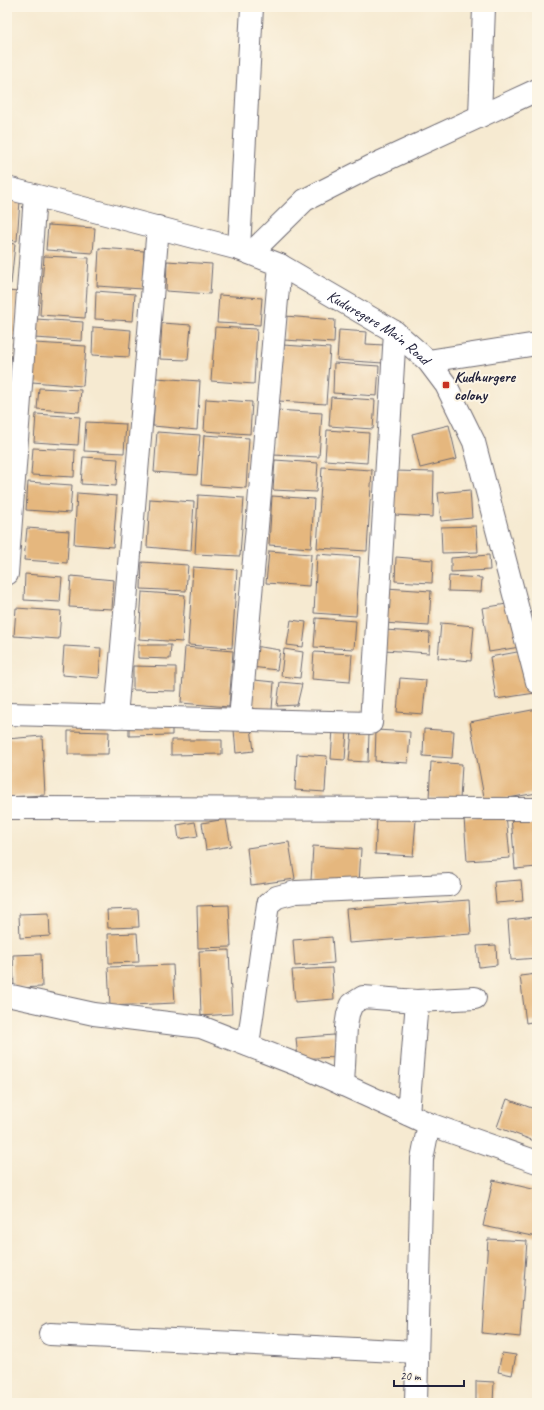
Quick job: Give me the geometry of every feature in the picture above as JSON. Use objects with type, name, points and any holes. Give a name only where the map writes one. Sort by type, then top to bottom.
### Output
[{"type":"street","points":[[245,251],[252,7]]},
{"type":"street","points":[[480,116],[484,7]]},
{"type":"street","points":[[245,251],[305,200],[370,167],[537,90]]},
{"type":"street","name":"Kuduregere Main Road","points":[[7,188],[245,251],[280,265],[395,332],[428,361],[446,385],[474,442],[537,682]]},
{"type":"street","points":[[7,574],[35,196]]},
{"type":"street","points":[[116,716],[158,227]]},
{"type":"street","points":[[240,719],[280,265]]},
{"type":"street","points":[[7,714],[371,723],[395,332]]},
{"type":"street","points":[[428,361],[537,344]]},
{"type":"street","points":[[7,808],[537,809]]},
{"type":"street","points":[[248,1046],[268,904],[277,898],[296,892],[449,885]]},
{"type":"street","points":[[7,995],[94,1014],[201,1027],[343,1085],[430,1124],[537,1162]]},
{"type":"street","points":[[343,1085],[346,1027],[348,1014],[352,1004],[363,997],[417,1000],[475,998]]},
{"type":"street","points":[[408,1114],[417,1000]]},
{"type":"street","points":[[416,1403],[422,1159],[430,1124]]},
{"type":"street","points":[[50,1334],[417,1352]]},
{"type":"building","points":[[7,200],[20,201],[17,241],[7,240]]},
{"type":"building","points":[[48,225],[95,228],[93,253],[46,250]]},
{"type":"building","points":[[7,243],[15,244],[11,284],[7,284]]},
{"type":"building","points":[[99,248],[144,251],[142,289],[97,286]]},
{"type":"building","points":[[44,256],[89,258],[85,318],[40,315]]},
{"type":"building","points":[[167,261],[212,264],[210,294],[166,291]]},
{"type":"building","points":[[7,291],[19,292],[14,338],[7,338]]},
{"type":"building","points":[[96,291],[135,294],[133,321],[95,319]]},
{"type":"building","points":[[219,295],[262,298],[260,325],[217,323]]},
{"type":"building","points":[[285,316],[335,320],[334,343],[284,340]]},
{"type":"building","points":[[36,319],[83,322],[82,341],[34,338]]},
{"type":"building","points":[[162,323],[191,325],[188,360],[160,359]]},
{"type":"building","points":[[93,327],[131,330],[129,357],[92,355]]},
{"type":"building","points":[[215,327],[257,329],[254,384],[211,381]]},
{"type":"building","points":[[339,330],[367,332],[366,344],[384,345],[383,363],[337,360]]},
{"type":"building","points":[[7,343],[10,343],[8,361],[7,361]]},
{"type":"building","points":[[35,343],[86,346],[83,386],[32,382]]},
{"type":"building","points":[[283,345],[330,348],[326,404],[279,401]]},
{"type":"building","points":[[334,363],[379,366],[377,396],[333,393]]},
{"type":"building","points":[[156,378],[200,381],[197,430],[153,426]]},
{"type":"building","points":[[39,388],[81,390],[79,412],[37,409]]},
{"type":"building","points":[[331,397],[375,400],[373,429],[329,426]]},
{"type":"building","points":[[206,399],[252,402],[250,434],[204,431]]},
{"type":"building","points":[[276,410],[322,413],[319,457],[273,455]]},
{"type":"building","points":[[36,414],[80,417],[78,445],[34,442]]},
{"type":"building","points":[[86,422],[126,424],[124,453],[84,451]]},
{"type":"building","points":[[449,425],[457,459],[420,468],[412,434]]},
{"type":"building","points":[[327,430],[369,433],[367,463],[325,460]]},
{"type":"building","points":[[157,432],[200,435],[197,475],[154,472]]},
{"type":"building","points":[[204,435],[249,438],[246,488],[201,485]]},
{"type":"building","points":[[33,448],[75,450],[74,477],[31,475]]},
{"type":"building","points":[[83,457],[118,459],[116,486],[81,484]]},
{"type":"building","points":[[275,460],[318,463],[316,492],[273,490]]},
{"type":"building","points":[[322,467],[372,470],[367,551],[317,548]]},
{"type":"building","points":[[395,471],[434,472],[433,517],[395,515]]},
{"type":"building","points":[[28,482],[72,485],[70,513],[26,510]]},
{"type":"building","points":[[470,490],[472,518],[441,521],[438,493]]},
{"type":"building","points":[[77,493],[117,496],[113,547],[74,544]]},
{"type":"building","points":[[198,495],[244,498],[240,556],[195,554]]},
{"type":"building","points":[[272,496],[314,499],[311,548],[269,545]]},
{"type":"building","points":[[150,499],[194,502],[191,551],[147,547]]},
{"type":"building","points":[[476,526],[478,552],[442,553],[441,527]]},
{"type":"building","points":[[27,528],[69,531],[67,563],[24,560]]},
{"type":"building","points":[[269,551],[311,554],[309,586],[266,583]]},
{"type":"building","points":[[317,554],[360,557],[356,616],[314,613]]},
{"type":"building","points":[[489,555],[490,570],[451,572],[451,558]]},
{"type":"building","points":[[396,557],[433,560],[432,583],[395,581]]},
{"type":"building","points":[[142,562],[188,565],[186,591],[141,589]]},
{"type":"building","points":[[193,567],[237,570],[232,648],[188,645]]},
{"type":"building","points":[[25,574],[62,577],[60,602],[24,600]]},
{"type":"building","points":[[71,576],[114,580],[112,609],[69,607]]},
{"type":"building","points":[[449,576],[482,578],[481,592],[448,591]]},
{"type":"building","points":[[386,588],[431,591],[429,626],[384,623]]},
{"type":"building","points":[[142,592],[185,595],[182,642],[139,639]]},
{"type":"building","points":[[513,603],[520,647],[489,652],[482,608]]},
{"type":"building","points":[[16,608],[61,611],[59,639],[14,636]]},
{"type":"building","points":[[316,618],[356,621],[354,649],[314,647]]},
{"type":"building","points":[[291,620],[306,622],[303,647],[287,645]]},
{"type":"building","points":[[441,623],[474,626],[471,661],[438,658]]},
{"type":"building","points":[[385,630],[430,633],[429,653],[384,650]]},
{"type":"building","points":[[138,645],[171,645],[170,659],[138,658]]},
{"type":"building","points":[[64,646],[101,648],[99,678],[62,675]]},
{"type":"building","points":[[254,646],[280,650],[277,670],[251,667]]},
{"type":"building","points":[[185,647],[233,651],[229,707],[181,703]]},
{"type":"building","points":[[284,649],[303,652],[300,678],[281,676]]},
{"type":"building","points":[[528,650],[535,693],[496,699],[490,657]]},
{"type":"building","points":[[314,652],[352,654],[350,682],[312,679]]},
{"type":"building","points":[[133,666],[176,667],[176,691],[133,690]]},
{"type":"building","points":[[400,678],[426,680],[423,714],[397,712]]},
{"type":"building","points":[[254,680],[274,682],[272,710],[252,709]]},
{"type":"building","points":[[280,682],[302,684],[297,705],[277,706]]},
{"type":"building","points":[[537,709],[537,793],[485,802],[470,722]]},
{"type":"building","points":[[129,719],[172,719],[172,735],[129,736]]},
{"type":"building","points":[[251,728],[254,751],[236,753],[234,730]]},
{"type":"building","points":[[333,729],[347,730],[345,760],[331,759]]},
{"type":"building","points":[[424,729],[454,731],[452,758],[423,756]]},
{"type":"building","points":[[376,730],[410,732],[408,763],[375,761]]},
{"type":"building","points":[[68,731],[109,732],[108,754],[68,754]]},
{"type":"building","points":[[352,731],[369,733],[368,762],[349,761]]},
{"type":"building","points":[[42,736],[45,795],[7,797],[7,739]]},
{"type":"building","points":[[171,740],[222,740],[222,754],[171,755]]},
{"type":"building","points":[[297,754],[327,756],[325,792],[295,790]]},
{"type":"building","points":[[431,762],[462,764],[460,800],[429,798]]},
{"type":"building","points":[[506,814],[510,858],[467,861],[464,818]]},
{"type":"building","points":[[533,814],[537,867],[515,869],[511,816]]},
{"type":"building","points":[[377,818],[416,820],[413,856],[375,854]]},
{"type":"building","points":[[226,819],[231,846],[206,850],[202,823]]},
{"type":"building","points":[[195,822],[198,836],[179,839],[177,825]]},
{"type":"building","points":[[289,842],[295,879],[251,885],[247,848]]},
{"type":"building","points":[[313,846],[361,849],[359,884],[311,881]]},
{"type":"building","points":[[521,880],[523,901],[496,903],[494,882]]},
{"type":"building","points":[[469,900],[471,934],[349,943],[346,909]]},
{"type":"building","points":[[229,905],[231,947],[198,948],[197,906]]},
{"type":"building","points":[[138,909],[139,927],[108,928],[107,910]]},
{"type":"building","points":[[49,913],[50,936],[20,938],[19,914]]},
{"type":"building","points":[[536,917],[537,958],[511,960],[508,920]]},
{"type":"building","points":[[137,933],[139,962],[109,963],[108,934]]},
{"type":"building","points":[[332,937],[334,963],[295,966],[293,940]]},
{"type":"building","points":[[496,945],[497,965],[479,967],[477,946]]},
{"type":"building","points":[[229,950],[232,1014],[201,1016],[199,951]]},
{"type":"building","points":[[41,954],[42,987],[14,988],[13,955]]},
{"type":"building","points":[[173,965],[175,1003],[110,1006],[108,967]]},
{"type":"building","points":[[332,968],[334,999],[295,1002],[292,970]]},
{"type":"building","points":[[537,974],[537,1021],[526,1023],[520,976]]},
{"type":"building","points":[[334,1035],[336,1057],[298,1059],[296,1038]]},
{"type":"building","points":[[507,1099],[537,1110],[537,1142],[497,1127]]},
{"type":"building","points":[[493,1180],[537,1190],[537,1237],[483,1226]]},
{"type":"building","points":[[488,1239],[527,1241],[520,1337],[482,1333]]},
{"type":"building","points":[[502,1353],[516,1355],[512,1375],[498,1372]]},
{"type":"building","points":[[476,1381],[494,1382],[493,1403],[476,1403]]},
{"type":"place","name":"Kudhurgere colony","points":[[446,385]]}]
